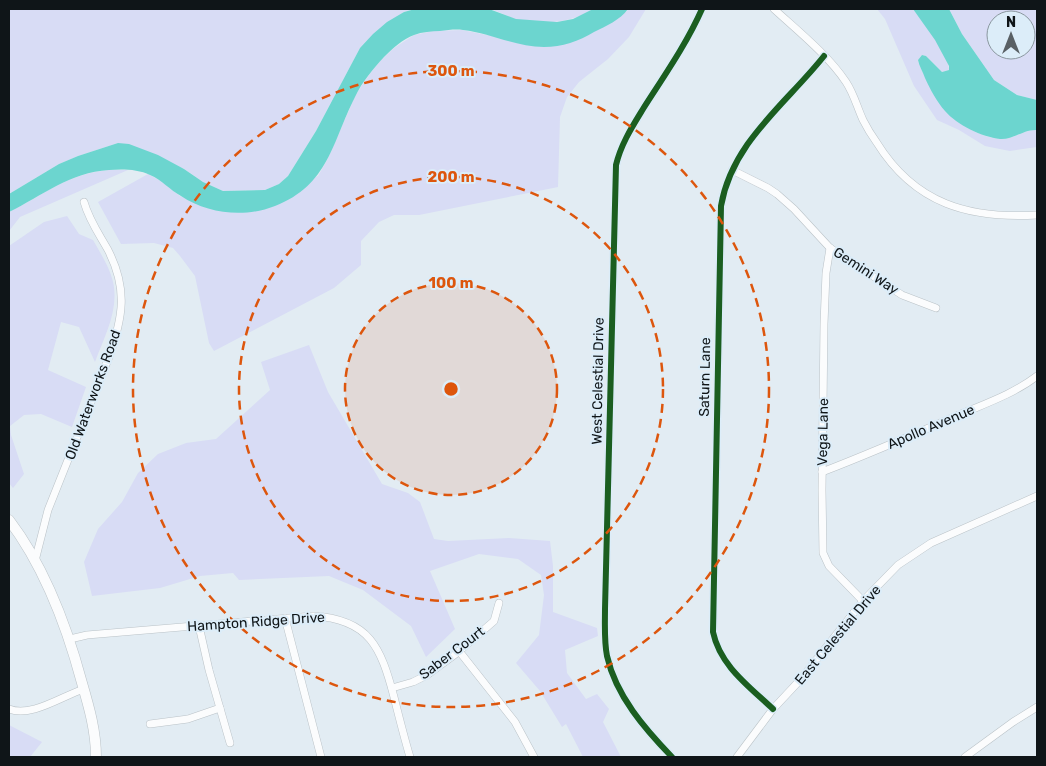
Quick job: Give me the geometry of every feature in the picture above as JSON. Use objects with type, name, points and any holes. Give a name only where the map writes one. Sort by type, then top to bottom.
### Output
[{"type":"street","name":"West Celestial Drive","points":[[672,757],[641,722],[627,702],[607,656],[605,609],[616,165],[620,149],[627,135],[678,55],[702,9]]},
{"type":"street","points":[[774,9],[824,56],[840,74],[850,89],[864,121],[881,149],[900,172],[918,188],[939,201],[968,211],[998,216],[1037,215]]},
{"type":"street","name":"Saturn Lane","points":[[773,710],[726,663],[717,648],[713,632],[721,206],[727,181],[739,156],[757,130],[797,89],[824,56]]},
{"type":"street","name":"Gemini Way","points":[[732,170],[777,194],[794,209],[830,248],[902,295],[936,308]]},
{"type":"street","name":"Old Waterworks Road","points":[[35,561],[44,522],[109,357],[118,330],[122,308],[122,292],[117,270],[91,223],[84,202]]},
{"type":"street","name":"Vega Lane","points":[[830,248],[826,281],[822,472],[823,553],[829,566],[863,601]]},
{"type":"street","name":"Apollo Avenue","points":[[822,472],[989,402],[1015,390],[1037,376]]},
{"type":"street","name":"East Celestial Drive","points":[[737,757],[773,710],[801,679],[863,601],[898,566],[919,550],[1037,496]]},
{"type":"street","points":[[9,520],[35,561],[70,639],[94,730],[96,757]]},
{"type":"street","name":"Saber Court","points":[[392,688],[413,682],[427,675],[459,651],[494,621],[500,603]]},
{"type":"street","name":"Hampton Ridge Drive","points":[[70,639],[88,635],[313,616],[328,616],[353,624],[367,636],[378,650],[386,665],[410,757]]},
{"type":"street","points":[[285,618],[321,757]]},
{"type":"street","points":[[199,626],[230,743]]},
{"type":"street","points":[[459,651],[515,722],[534,757]]},
{"type":"street","points":[[9,709],[17,712],[28,712],[84,689]]},
{"type":"street","points":[[964,757],[1012,722],[1037,707]]},
{"type":"street","points":[[150,724],[188,719],[220,708]]},
{"type":"shaded area","points":[[9,9],[415,9],[404,12],[360,48],[316,131],[288,176],[279,184],[265,190],[223,191],[203,182],[184,169],[118,143],[59,164],[9,194]]},
{"type":"shaded area","points":[[415,9],[489,9],[516,19],[557,22],[573,19],[593,9],[628,9],[608,25],[576,41],[557,46],[523,45],[460,30],[424,32],[406,39],[384,57],[361,86],[334,146],[318,174],[293,197],[263,210],[239,213],[203,207],[177,194],[145,173],[109,170],[82,175],[69,180],[9,212],[9,194],[59,164],[118,143],[129,144],[158,155],[203,182],[223,191],[265,190],[279,184],[288,176],[316,131],[360,48],[387,22],[404,12]]},
{"type":"shaded area","points":[[489,9],[593,9],[585,14],[566,20],[544,23],[515,19]]},
{"type":"shaded area","points":[[628,9],[646,9],[629,37],[608,59],[579,82],[567,97],[560,117],[558,187],[419,215],[394,215],[379,222],[361,241],[361,265],[334,288],[214,351],[209,343],[195,276],[180,256],[173,248],[154,243],[121,244],[98,202],[148,174],[161,181],[180,196],[219,211],[318,176],[356,94],[382,59],[394,48],[414,35],[433,31],[462,30],[487,35],[626,12]]},
{"type":"shaded area","points":[[877,9],[913,9],[929,30],[945,55],[949,70],[942,72],[926,56],[922,55],[918,60],[919,64],[932,89],[950,112],[961,122],[986,136],[1000,139],[1037,130],[1037,147],[1010,151],[985,146],[959,130],[937,120],[914,86],[885,19]]},
{"type":"shaded area","points":[[913,9],[949,9],[962,34],[994,80],[1017,95],[1037,100],[1037,130],[1000,139],[970,130],[950,116],[934,95],[918,60],[922,55],[926,56],[942,72],[949,70],[949,66],[935,40]]},
{"type":"shaded area","points":[[949,9],[1037,9],[1037,100],[1017,95],[994,80],[962,34]]},
{"type":"shaded area","points":[[128,170],[20,217],[9,231],[9,212],[68,180],[94,172]]},
{"type":"shaded area","points":[[67,216],[79,234],[93,240],[111,275],[115,297],[111,320],[95,362],[79,327],[61,322],[48,370],[86,387],[72,427],[41,414],[24,415],[10,426],[11,435],[24,474],[13,488],[9,483],[9,246],[44,222]]},
{"type":"shaded area","points":[[309,345],[328,392],[382,484],[408,493],[420,502],[434,539],[448,541],[509,538],[550,541],[553,566],[553,612],[597,628],[598,636],[565,650],[567,673],[586,699],[597,694],[609,709],[603,722],[621,757],[583,757],[566,724],[562,727],[540,691],[516,663],[539,635],[544,595],[541,575],[518,559],[479,554],[430,571],[455,629],[426,657],[411,626],[363,590],[329,576],[239,580],[233,573],[200,576],[160,588],[92,596],[84,562],[98,529],[122,502],[138,473],[158,454],[186,443],[216,439],[270,390],[261,362]]},
{"type":"shaded area","points":[[9,725],[42,742],[30,757],[9,757]]},
{"type":"cycle path","points":[[672,757],[642,723],[624,698],[611,671],[605,644],[616,165],[631,129],[682,48],[702,9]]},
{"type":"cycle path","points":[[773,709],[729,666],[722,655],[713,632],[721,206],[727,183],[736,162],[748,143],[824,56]]}]
